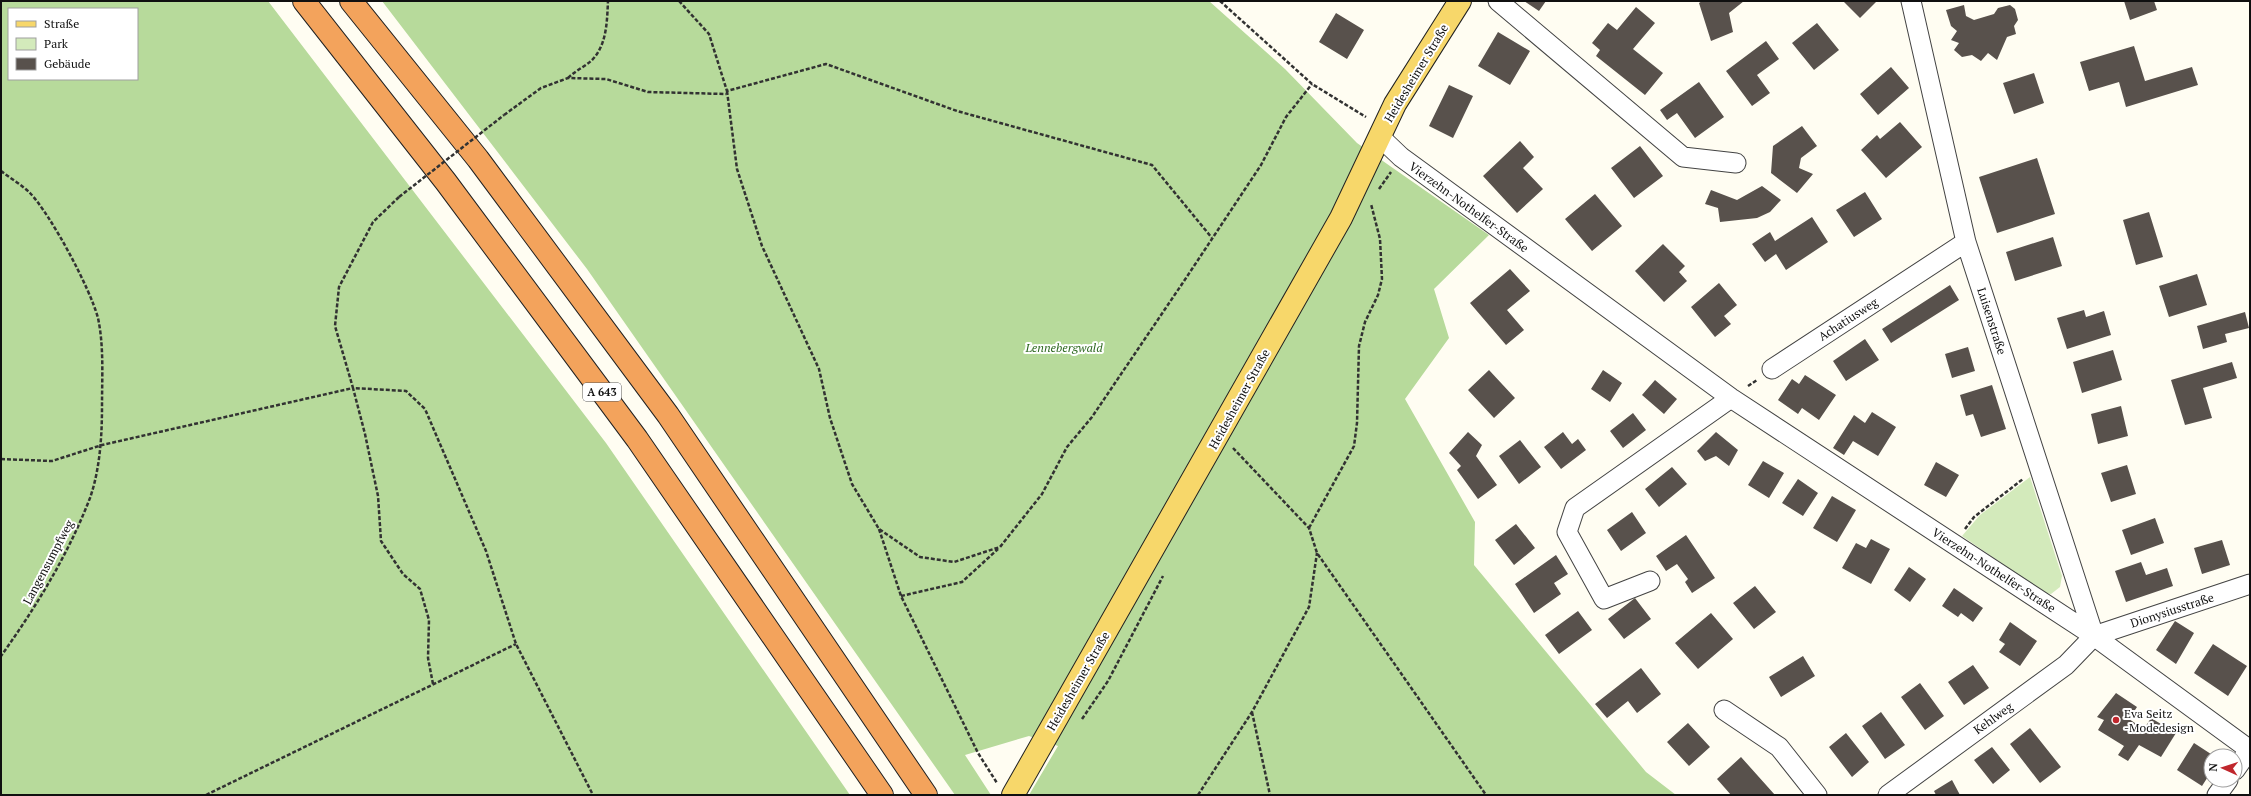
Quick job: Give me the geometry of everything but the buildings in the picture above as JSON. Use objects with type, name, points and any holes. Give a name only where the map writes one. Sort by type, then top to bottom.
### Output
[{"type":"highway","name":"A 643","points":[[304,1],[446,182],[637,439],[882,795]]},
{"type":"highway","points":[[351,1],[478,159],[668,415],[926,795]]},
{"type":"main road","name":"Heidesheimer Straße","points":[[1007,792],[1221,432],[1352,197],[1386,121],[1410,79],[1460,1]]},
{"type":"street","points":[[1498,1],[1683,156],[1736,163]]},
{"type":"street","name":"Luisenstraße","points":[[1911,1],[1966,242],[2094,636]]},
{"type":"street","name":"Vierzehn-Nothelfer-Straße","points":[[1380,137],[1402,157],[1731,398],[2094,636],[2250,750]]},
{"type":"street","name":"Achatiusweg","points":[[1772,369],[1966,242]]},
{"type":"street","points":[[1650,582],[1604,599],[1567,532],[1575,508],[1731,398]]},
{"type":"street","name":"Dionysiusstraße","points":[[2094,636],[2250,584]]},
{"type":"street","name":"Kehlweg","points":[[1888,795],[2066,665],[2094,636]]},
{"type":"street","points":[[1724,710],[1779,747],[1817,795]]},
{"type":"street","points":[[2243,759],[2250,750]]},
{"type":"path","points":[[434,684],[428,658],[429,620],[420,588],[403,574],[381,541],[378,496],[366,434],[335,326],[339,287],[374,222],[399,197],[541,88],[568,78],[592,60],[605,37],[608,1]]},
{"type":"path","points":[[679,1],[709,34],[726,92],[737,168],[762,246],[818,369],[830,418],[852,484],[879,529],[901,596],[978,754],[1007,792]]},
{"type":"path","points":[[1220,1],[1312,84],[1369,119],[1380,137]]},
{"type":"path","points":[[568,78],[606,79],[648,92],[726,92],[826,64],[957,111],[1152,164],[1212,238]]},
{"type":"path","points":[[901,596],[962,582],[1000,547],[1042,494],[1067,447],[1092,416],[1261,165],[1286,117],[1312,84]]},
{"type":"path","name":"Langensumpfweg","points":[[1,171],[30,193],[48,216],[87,290],[95,311],[102,358],[102,445],[90,497],[68,548],[30,615],[1,656]]},
{"type":"path","points":[[1308,528],[1354,446],[1357,422],[1359,346],[1365,322],[1378,295],[1382,279],[1380,239],[1370,201]]},
{"type":"path","points":[[1731,398],[1772,369]]},
{"type":"path","points":[[1,459],[52,462],[102,445],[353,388],[406,391],[425,409],[486,551],[516,644],[594,795]]},
{"type":"path","points":[[1221,432],[1231,446],[1308,528],[1317,553],[1486,795]]},
{"type":"path","points":[[1954,544],[1974,517],[2039,467]]},
{"type":"path","points":[[879,529],[920,557],[954,562],[1000,547]]},
{"type":"path","points":[[1198,795],[1252,712],[1309,606],[1317,553]]},
{"type":"path","points":[[206,795],[516,644]]},
{"type":"path","points":[[1252,712],[1270,795]]},
{"type":"green space","points":[[1,1],[268,1],[606,443],[850,795],[1,795]]},
{"type":"green space","name":"Lennebergwald","points":[[382,1],[1209,1],[1285,69],[1357,143],[1489,235],[1434,289],[1449,338],[1405,399],[1475,522],[1474,565],[1646,772],[1676,795],[1029,795],[1058,746],[1029,736],[965,755],[991,795],[955,795],[587,269]]},
{"type":"green space","points":[[2030,477],[2062,576],[2060,587],[2051,594],[2045,593],[1962,536],[1980,515]]},
{"type":"place","name":"Eva Seitz -Modedesign","points":[[2116,720]]}]
